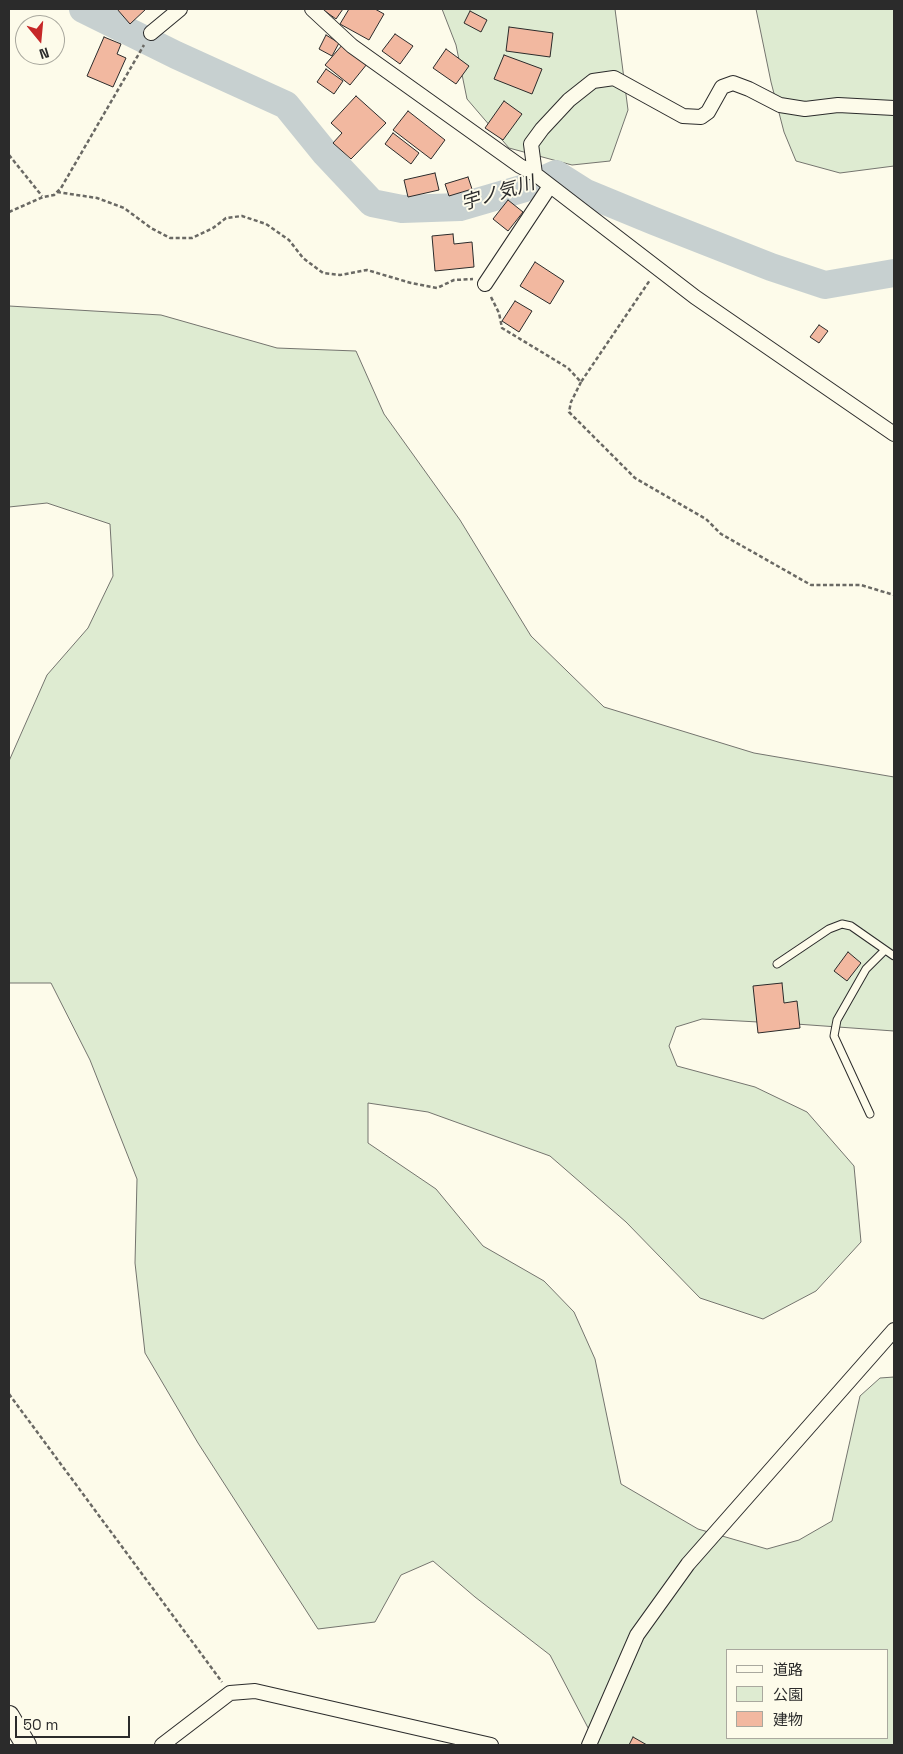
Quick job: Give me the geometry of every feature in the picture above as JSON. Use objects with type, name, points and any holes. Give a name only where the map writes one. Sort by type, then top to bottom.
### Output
[{"type":"main road","points":[[9,1716],[26,1745]]},
{"type":"street","points":[[151,33],[180,9]]},
{"type":"street","points":[[312,9],[352,46],[520,166],[534,174],[695,297],[894,434]]},
{"type":"street","points":[[534,174],[531,144],[569,100],[593,81],[614,78],[683,116],[700,117],[708,112],[722,87],[733,83],[780,105],[806,109],[838,105],[894,108]]},
{"type":"street","points":[[485,284],[550,186]]},
{"type":"street","points":[[589,1745],[637,1635],[688,1564],[894,1330]]},
{"type":"street","points":[[162,1745],[230,1693],[255,1691],[491,1745]]},
{"type":"lane","points":[[777,964],[830,929],[842,924],[851,926],[894,956]]},
{"type":"lane","points":[[870,1114],[834,1036],[837,1020],[866,970],[885,950]]},
{"type":"path","points":[[9,212],[57,192],[66,180],[142,49]]},
{"type":"path","points":[[9,155],[43,197]]},
{"type":"path","points":[[57,192],[97,198],[124,208],[151,228],[170,238],[192,238],[213,228],[226,218],[242,216],[266,224],[289,240],[303,258],[323,273],[340,275],[367,270],[411,283],[437,288],[454,280],[476,279],[485,284],[499,313],[502,328],[568,368],[581,382]]},
{"type":"path","points":[[658,269],[581,382],[571,402],[569,412],[635,478],[706,519],[721,534],[811,585],[861,585],[894,595]]},
{"type":"path","points":[[9,1394],[230,1693]]},
{"type":"green space","points":[[442,9],[615,9],[628,110],[610,161],[572,165],[509,148],[467,99],[456,45]]},
{"type":"green space","points":[[756,9],[894,9],[894,166],[840,173],[796,161],[784,132],[771,82]]},
{"type":"green space","points":[[9,306],[161,315],[277,348],[356,351],[384,414],[460,520],[531,636],[604,707],[754,753],[894,777],[894,1031],[702,1019],[676,1027],[669,1046],[677,1066],[755,1087],[807,1112],[854,1166],[861,1242],[816,1291],[763,1319],[700,1298],[626,1222],[550,1156],[428,1112],[368,1103],[368,1143],[436,1189],[483,1246],[544,1281],[574,1312],[595,1359],[621,1484],[698,1529],[767,1549],[799,1540],[832,1521],[860,1396],[880,1378],[894,1377],[894,1745],[597,1745],[550,1655],[475,1597],[433,1561],[401,1575],[375,1622],[318,1629],[198,1443],[145,1353],[135,1263],[137,1179],[90,1060],[51,983],[9,983],[9,761],[47,675],[88,628],[113,576],[110,524],[47,503],[9,507]]},
{"type":"building","points":[[117,9],[146,9],[130,24]]},
{"type":"building","points":[[322,9],[343,9],[336,19]]},
{"type":"building","points":[[349,9],[375,9],[384,14],[369,40],[340,24]]},
{"type":"building","points":[[470,11],[487,20],[481,32],[464,23]]},
{"type":"building","points":[[509,27],[553,33],[550,57],[506,51]]},
{"type":"building","points":[[395,34],[413,46],[400,64],[382,51]]},
{"type":"building","points":[[326,35],[339,43],[332,56],[319,49]]},
{"type":"building","points":[[104,37],[121,44],[117,54],[126,58],[113,87],[87,76]]},
{"type":"building","points":[[343,44],[367,64],[350,85],[325,65]]},
{"type":"building","points":[[446,49],[469,66],[456,84],[433,68]]},
{"type":"building","points":[[504,55],[542,69],[532,94],[494,79]]},
{"type":"building","points":[[326,69],[343,81],[334,94],[317,82]]},
{"type":"building","points":[[356,96],[386,123],[351,159],[333,143],[342,133],[331,123]]},
{"type":"building","points":[[504,101],[522,114],[503,140],[485,128]]},
{"type":"building","points":[[408,111],[445,140],[431,159],[393,130]]},
{"type":"building","points":[[393,133],[419,153],[411,164],[385,144]]},
{"type":"building","points":[[435,173],[439,190],[408,197],[404,180]]},
{"type":"building","points":[[468,177],[472,189],[449,196],[445,184]]},
{"type":"building","points":[[508,200],[523,212],[508,231],[493,219]]},
{"type":"building","points":[[453,234],[454,244],[472,242],[474,267],[435,271],[432,236]]},
{"type":"building","points":[[535,262],[564,281],[550,304],[520,286]]},
{"type":"building","points":[[515,301],[532,311],[519,332],[502,321]]},
{"type":"building","points":[[819,325],[828,331],[819,343],[810,337]]},
{"type":"building","points":[[848,952],[861,963],[847,981],[834,971]]},
{"type":"building","points":[[782,983],[784,1003],[797,1001],[800,1028],[758,1033],[753,986]]},
{"type":"building","points":[[633,1737],[647,1745],[629,1745]]},
{"type":"waterway","name":"宇ノ気川","points":[[83,9],[176,55],[286,105],[325,153],[372,203],[402,209],[460,207],[525,188],[556,174],[586,193],[771,267],[825,285],[894,273]]}]
